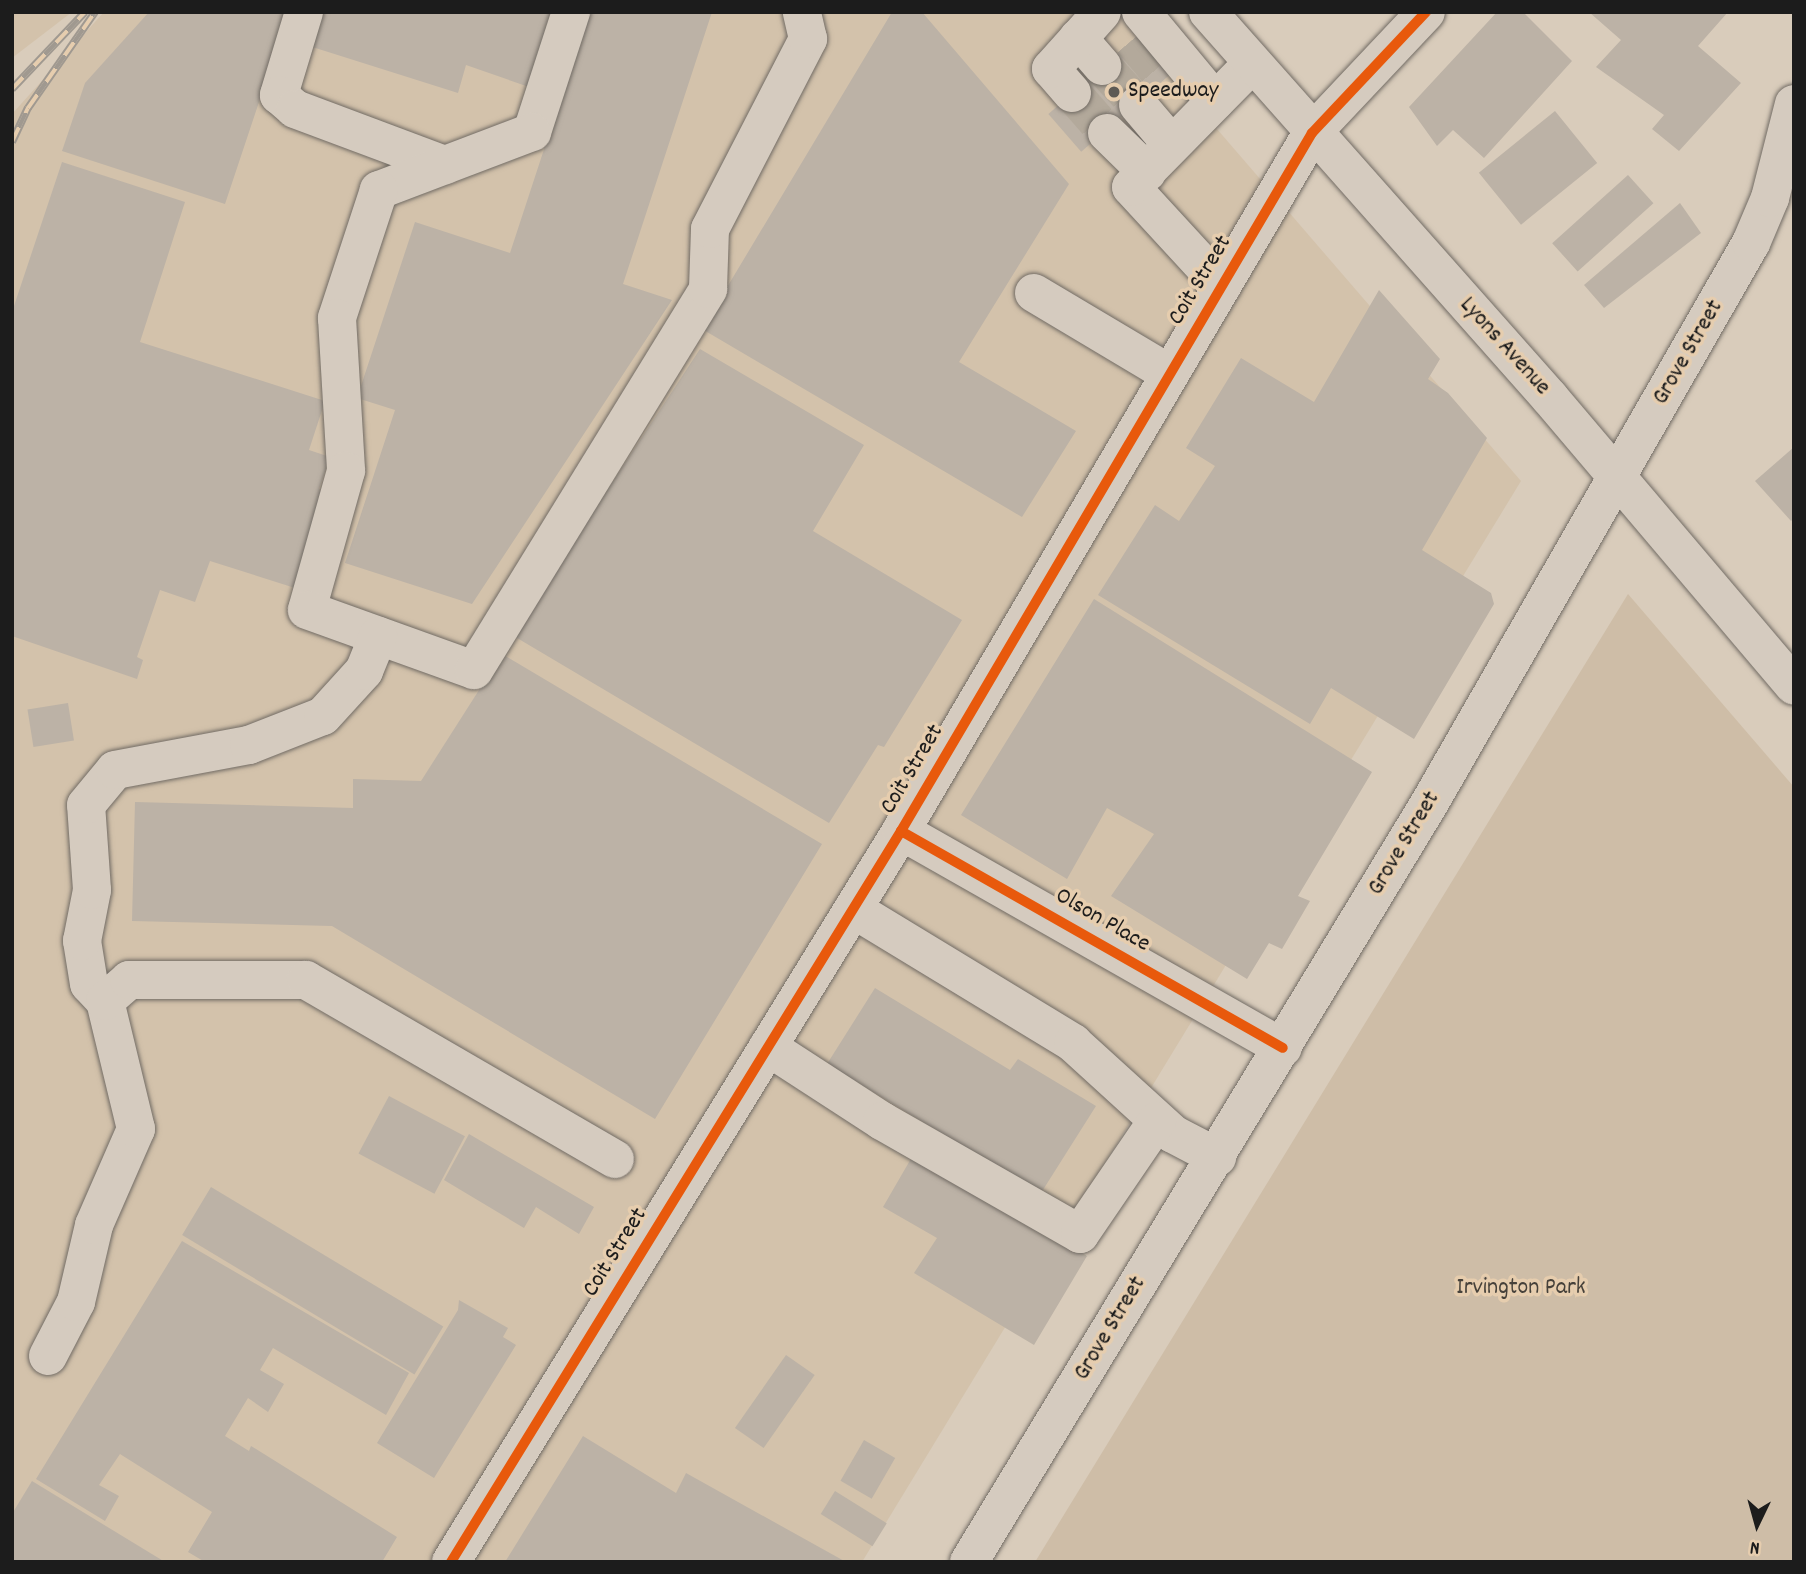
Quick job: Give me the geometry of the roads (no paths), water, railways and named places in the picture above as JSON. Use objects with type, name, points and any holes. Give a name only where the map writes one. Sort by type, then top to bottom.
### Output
[{"type":"main road","points":[[304,12],[279,95],[295,109],[445,165]]},
{"type":"main road","points":[[571,12],[532,132],[379,190],[337,318],[346,471],[307,610],[474,670],[708,289],[710,229],[808,39],[802,12]]},
{"type":"main road","name":"Lyons Avenue","points":[[1208,12],[1618,479],[1794,686]]},
{"type":"main road","name":"Coit Street","points":[[451,1562],[901,831],[1312,133],[1426,12]]},
{"type":"main road","points":[[1127,21],[1183,134]]},
{"type":"main road","points":[[1072,93],[1051,69],[1094,39]]},
{"type":"main road","points":[[1222,286],[1131,187],[1252,64]]},
{"type":"main road","points":[[1167,81],[1183,134]]},
{"type":"main road","name":"Grove Street","points":[[969,1562],[1283,1048],[1618,479],[1751,243],[1770,198],[1794,104]]},
{"type":"main road","points":[[1138,105],[1183,134]]},
{"type":"main road","points":[[1107,133],[1183,134]]},
{"type":"main road","points":[[1034,293],[1170,374]]},
{"type":"main road","points":[[48,1356],[76,1302],[94,1225],[136,1129],[105,1001],[89,984],[82,941],[92,890],[86,805],[115,771],[249,745],[323,716],[364,671],[379,636]]},
{"type":"main road","name":"Olson Place","points":[[901,831],[1283,1048]]},
{"type":"main road","points":[[853,909],[1073,1043],[1157,1121],[1217,1157]]},
{"type":"main road","points":[[105,1001],[129,980],[306,980],[615,1159]]},
{"type":"main road","points":[[768,1047],[882,1121],[1080,1234],[1157,1121]]},
{"type":"tunnel","points":[[1132,40],[1167,81]]},
{"type":"tunnel","points":[[1102,66],[1138,105]]},
{"type":"tunnel","points":[[1072,93],[1107,133]]},
{"type":"railway","points":[[12,89],[85,12]]},
{"type":"railway","points":[[12,142],[28,108],[95,12]]},
{"type":"place","name":"Speedway","points":[[1114,92]]},
{"type":"park label","name":"Irvington Park","points":[[1521,1289]]}]
